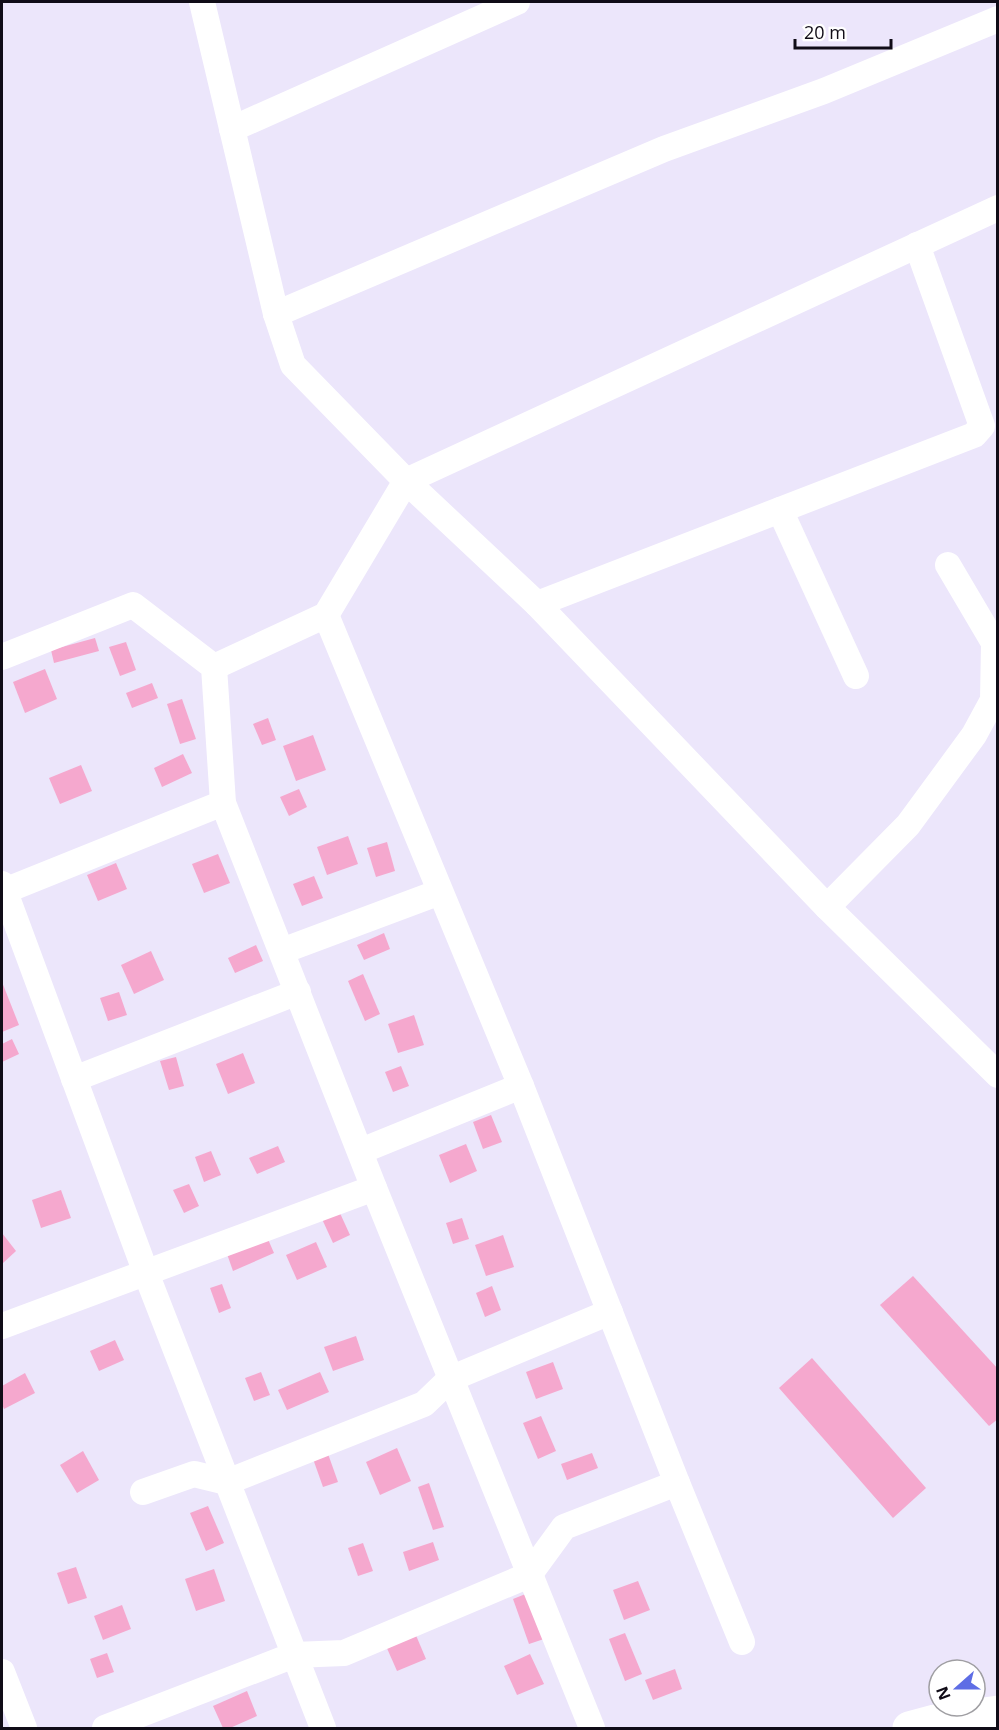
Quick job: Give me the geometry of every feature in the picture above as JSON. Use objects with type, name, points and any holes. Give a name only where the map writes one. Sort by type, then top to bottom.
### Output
[{"type":"main road","points":[[909,1728],[935,1721],[998,1712]]},
{"type":"street","points":[[202,2],[276,314],[293,365],[406,481],[537,604],[827,907],[998,1075]]},
{"type":"street","points":[[232,129],[517,2]]},
{"type":"street","points":[[276,314],[664,149],[824,92],[998,19]]},
{"type":"street","points":[[214,667],[326,615],[406,481],[998,208]]},
{"type":"street","points":[[537,604],[974,435],[982,426],[917,245]]},
{"type":"street","points":[[780,510],[856,675]]},
{"type":"street","points":[[827,907],[908,825],[974,735],[993,700],[994,643],[948,565]]},
{"type":"street","points":[[2,657],[133,605],[214,667],[223,803],[450,1379],[592,1728]]},
{"type":"street","points":[[326,615],[521,1086],[742,1642]]},
{"type":"street","points":[[223,803],[2,889],[146,1273],[323,1728]]},
{"type":"street","points":[[282,951],[440,892]]},
{"type":"street","points":[[74,1079],[298,992]]},
{"type":"street","points":[[361,1151],[521,1086]]},
{"type":"street","points":[[2,1326],[374,1188]]},
{"type":"street","points":[[143,1492],[194,1474],[227,1482],[424,1404],[450,1379],[610,1312]]},
{"type":"street","points":[[105,1728],[294,1655],[344,1653],[529,1575],[564,1527],[677,1483]]},
{"type":"street","points":[[2,1672],[24,1728]]},
{"type":"building","points":[[95,638],[99,651],[54,663],[51,650]]},
{"type":"building","points":[[126,642],[136,670],[120,676],[109,647]]},
{"type":"building","points":[[45,669],[57,699],[25,713],[13,682]]},
{"type":"building","points":[[152,683],[158,698],[132,708],[126,693]]},
{"type":"building","points":[[182,699],[196,739],[180,744],[167,704]]},
{"type":"building","points":[[268,718],[276,740],[262,745],[253,724]]},
{"type":"building","points":[[313,735],[326,770],[296,781],[283,746]]},
{"type":"building","points":[[183,754],[192,773],[162,787],[154,768]]},
{"type":"building","points":[[81,765],[92,791],[60,804],[49,778]]},
{"type":"building","points":[[299,789],[307,807],[289,816],[280,797]]},
{"type":"building","points":[[348,836],[358,864],[327,875],[317,847]]},
{"type":"building","points":[[387,842],[395,871],[376,877],[367,848]]},
{"type":"building","points":[[218,854],[230,883],[204,893],[192,864]]},
{"type":"building","points":[[116,863],[127,889],[98,901],[87,875]]},
{"type":"building","points":[[314,876],[323,898],[302,906],[293,884]]},
{"type":"building","points":[[384,933],[390,949],[364,960],[357,945]]},
{"type":"building","points":[[256,945],[263,961],[235,973],[228,958]]},
{"type":"building","points":[[151,951],[164,980],[134,994],[121,965]]},
{"type":"building","points":[[363,974],[380,1014],[365,1021],[348,981]]},
{"type":"building","points":[[2,982],[19,1025],[2,1032]]},
{"type":"building","points":[[119,992],[127,1015],[108,1021],[100,998]]},
{"type":"building","points":[[414,1015],[424,1045],[398,1053],[388,1024]]},
{"type":"building","points":[[12,1039],[19,1054],[2,1062],[2,1044]]},
{"type":"building","points":[[243,1053],[255,1083],[228,1094],[216,1064]]},
{"type":"building","points":[[176,1057],[184,1086],[169,1090],[160,1061]]},
{"type":"building","points":[[401,1066],[409,1086],[393,1092],[385,1072]]},
{"type":"building","points":[[491,1115],[502,1142],[483,1149],[473,1122]]},
{"type":"building","points":[[466,1144],[477,1171],[450,1183],[439,1155]]},
{"type":"building","points":[[278,1146],[285,1162],[257,1174],[249,1158]]},
{"type":"building","points":[[211,1151],[221,1175],[204,1182],[195,1157]]},
{"type":"building","points":[[189,1184],[199,1206],[184,1213],[173,1190]]},
{"type":"building","points":[[61,1190],[71,1218],[41,1228],[32,1200]]},
{"type":"building","points":[[339,1211],[350,1235],[333,1243],[322,1219]]},
{"type":"building","points":[[462,1218],[469,1239],[453,1244],[446,1223]]},
{"type":"building","points":[[2,1233],[16,1251],[2,1264]]},
{"type":"building","points":[[503,1235],[514,1267],[486,1276],[475,1245]]},
{"type":"building","points":[[267,1237],[274,1253],[233,1271],[227,1254]]},
{"type":"building","points":[[316,1242],[327,1267],[297,1280],[286,1255]]},
{"type":"building","points":[[913,1276],[998,1369],[998,1419],[989,1426],[880,1305]]},
{"type":"building","points":[[222,1284],[231,1308],[219,1313],[210,1288]]},
{"type":"building","points":[[492,1286],[501,1310],[485,1317],[476,1293]]},
{"type":"building","points":[[356,1336],[364,1360],[333,1371],[324,1347]]},
{"type":"building","points":[[115,1340],[124,1360],[99,1371],[90,1351]]},
{"type":"building","points":[[812,1358],[926,1488],[893,1518],[779,1388]]},
{"type":"building","points":[[553,1362],[563,1389],[536,1399],[526,1372]]},
{"type":"building","points":[[261,1372],[270,1395],[254,1401],[245,1378]]},
{"type":"building","points":[[320,1372],[329,1392],[287,1410],[278,1390]]},
{"type":"building","points":[[25,1373],[35,1393],[4,1409],[2,1386]]},
{"type":"building","points":[[541,1416],[556,1451],[538,1459],[523,1423]]},
{"type":"building","points":[[397,1448],[411,1481],[380,1495],[366,1462]]},
{"type":"building","points":[[83,1451],[99,1480],[77,1493],[60,1465]]},
{"type":"building","points":[[327,1451],[338,1482],[323,1487],[312,1456]]},
{"type":"building","points":[[592,1453],[598,1468],[567,1480],[561,1464]]},
{"type":"building","points":[[429,1483],[444,1527],[433,1530],[418,1487]]},
{"type":"building","points":[[208,1506],[224,1543],[206,1551],[190,1513]]},
{"type":"building","points":[[433,1542],[439,1560],[409,1571],[403,1552]]},
{"type":"building","points":[[363,1543],[373,1571],[358,1576],[348,1548]]},
{"type":"building","points":[[76,1567],[87,1598],[68,1604],[57,1573]]},
{"type":"building","points":[[214,1569],[225,1601],[196,1611],[185,1579]]},
{"type":"building","points":[[638,1581],[650,1610],[624,1620],[613,1590]]},
{"type":"building","points":[[528,1593],[544,1639],[529,1644],[513,1599]]},
{"type":"building","points":[[122,1605],[131,1629],[103,1640],[94,1616]]},
{"type":"building","points":[[415,1633],[426,1659],[397,1671],[386,1646]]},
{"type":"building","points":[[625,1633],[642,1674],[625,1681],[609,1639]]},
{"type":"building","points":[[107,1653],[114,1672],[97,1678],[90,1659]]},
{"type":"building","points":[[530,1654],[544,1684],[517,1695],[504,1666]]},
{"type":"building","points":[[675,1669],[682,1689],[653,1700],[645,1680]]},
{"type":"building","points":[[247,1691],[257,1716],[230,1728],[223,1728],[213,1706]]}]
